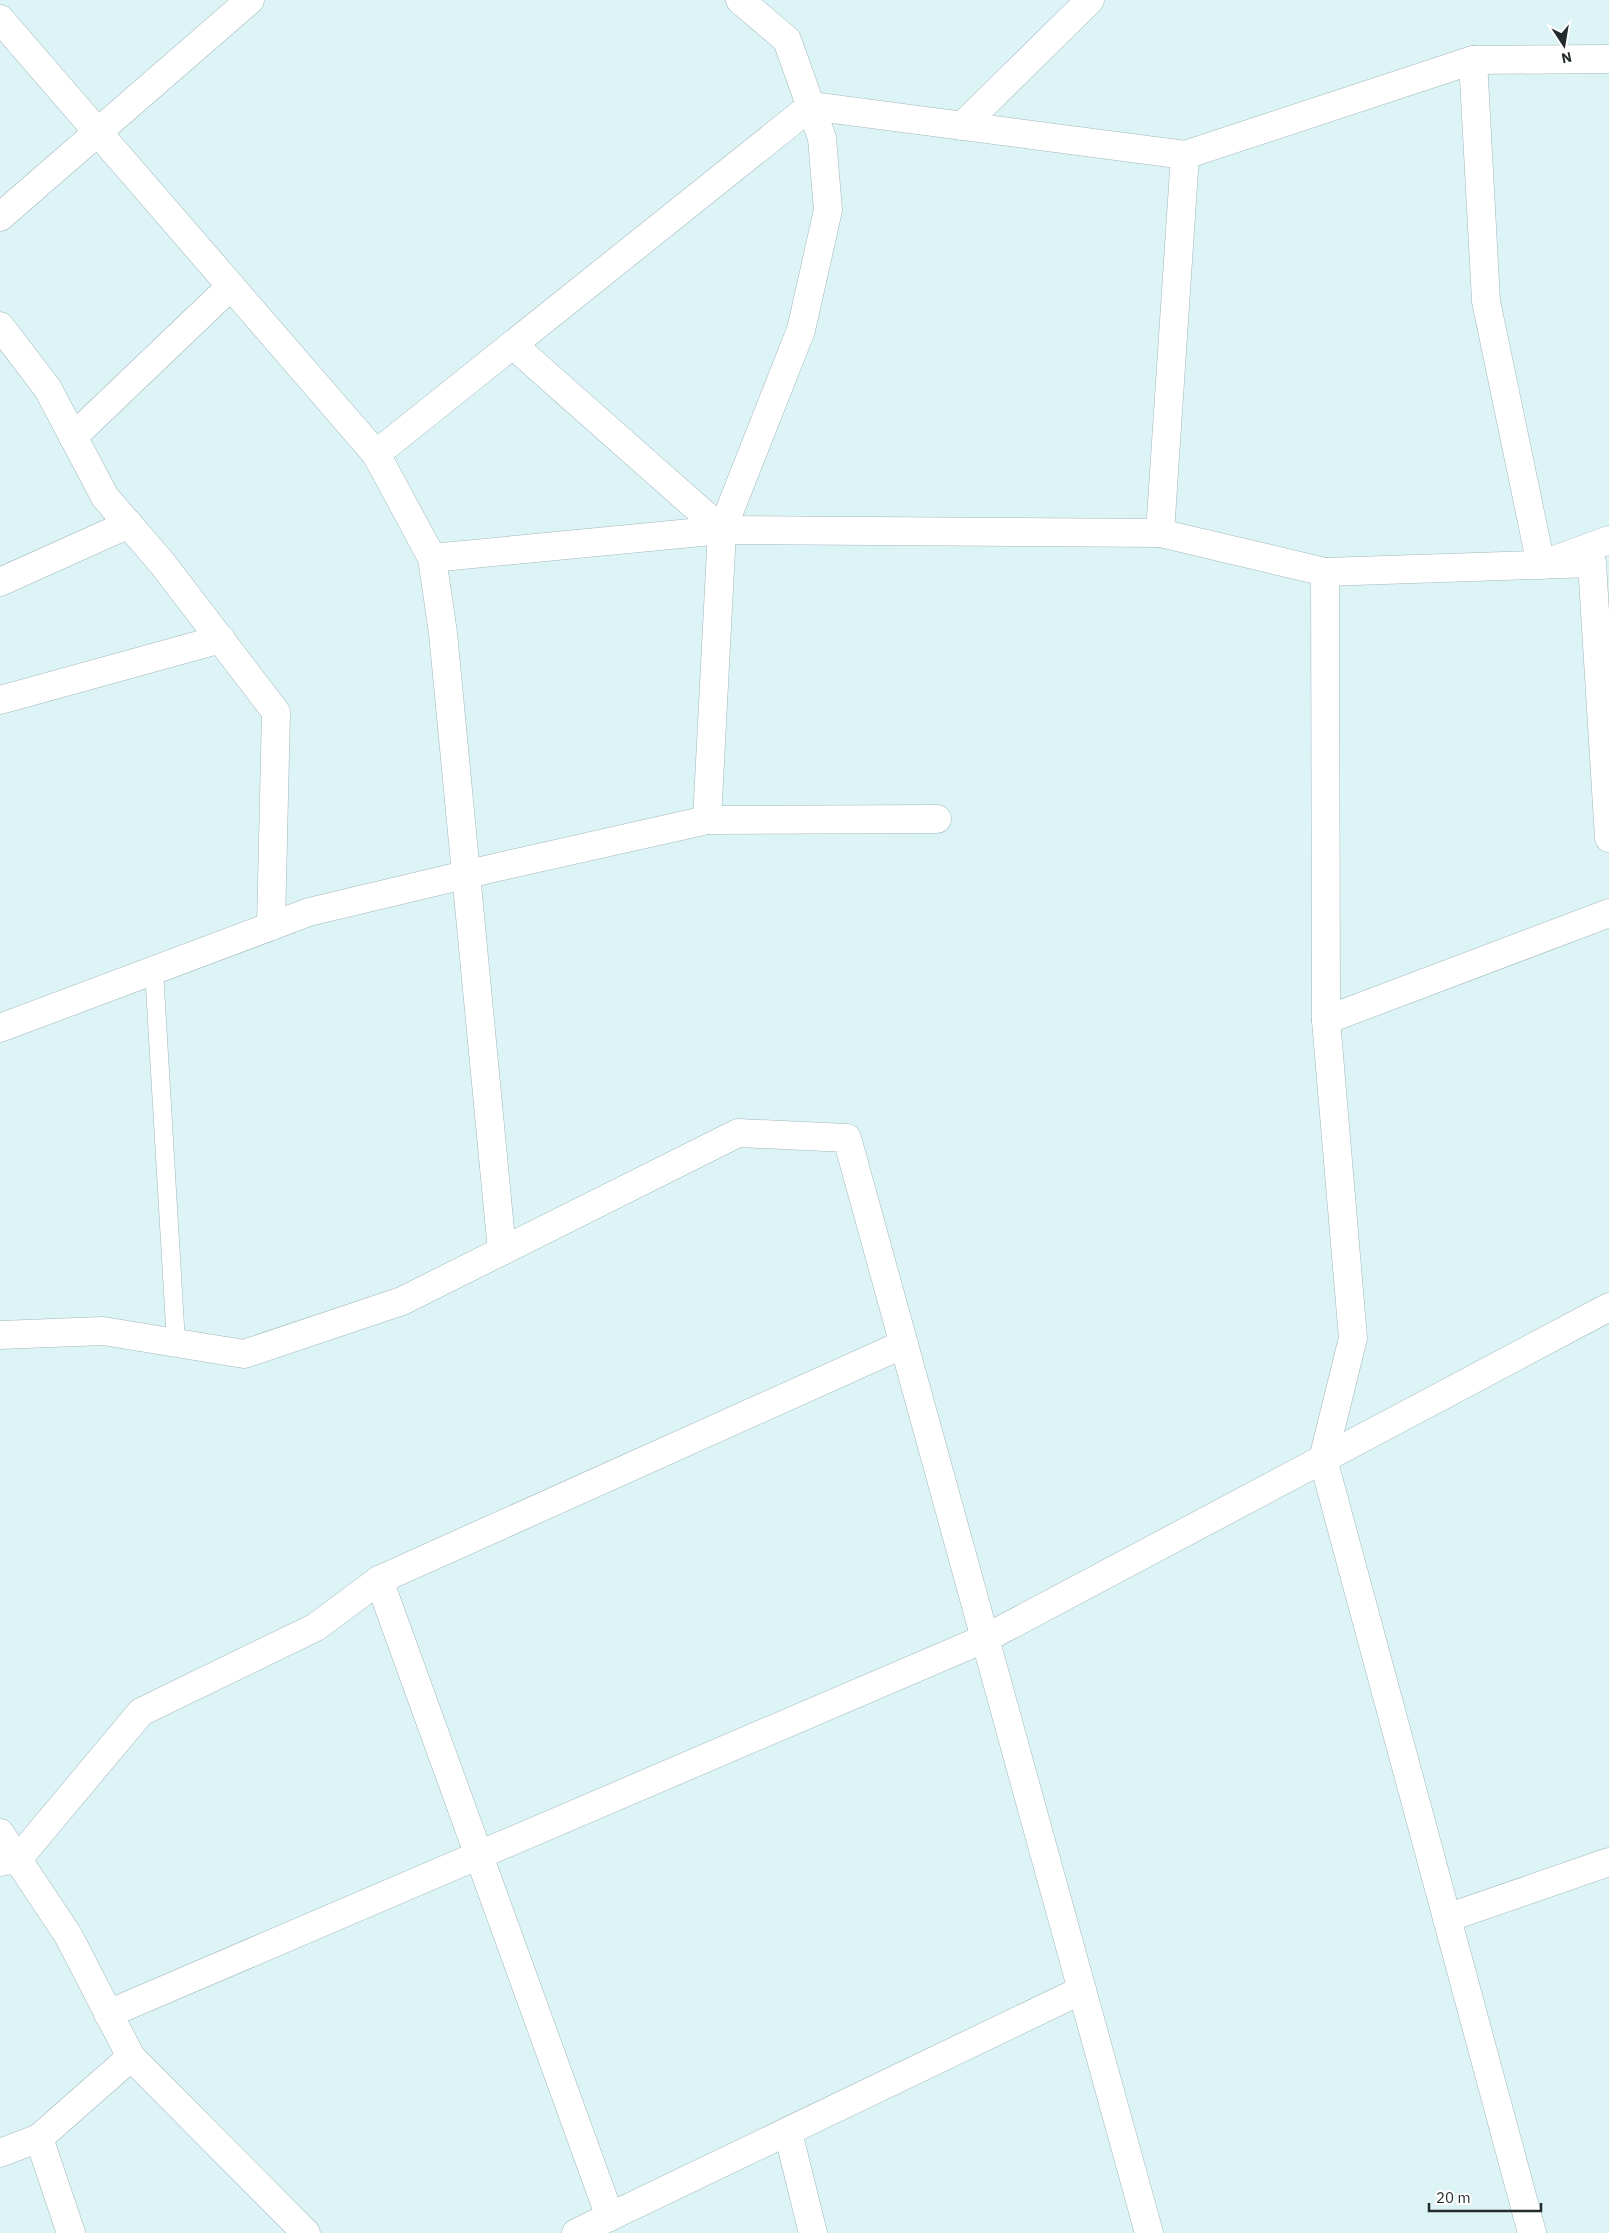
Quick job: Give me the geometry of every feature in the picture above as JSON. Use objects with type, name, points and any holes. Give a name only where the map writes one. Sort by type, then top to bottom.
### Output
[{"type":"street","points":[[0,217],[250,0]]},
{"type":"street","points":[[706,820],[722,530],[801,330],[828,210],[822,138],[787,40],[740,0]]},
{"type":"street","points":[[962,126],[1090,0]]},
{"type":"street","points":[[0,19],[376,454],[432,558],[443,633],[502,1251]]},
{"type":"street","points":[[376,454],[811,106],[1185,155],[1473,60],[1609,59]]},
{"type":"street","points":[[1473,60],[1486,300],[1542,565]]},
{"type":"street","points":[[1160,533],[1185,155]]},
{"type":"street","points":[[73,437],[230,286]]},
{"type":"street","points":[[0,326],[48,389],[105,497],[162,563],[276,712],[271,926]]},
{"type":"street","points":[[513,344],[722,530]]},
{"type":"street","points":[[0,582],[129,524]]},
{"type":"street","points":[[432,558],[722,530],[1160,533],[1325,572],[1592,563],[1609,838]]},
{"type":"street","points":[[1542,565],[1609,540]]},
{"type":"street","points":[[1325,572],[1326,1020],[1353,1338],[1323,1459],[1532,2233]]},
{"type":"street","points":[[0,700],[221,639]]},
{"type":"street","points":[[0,1028],[309,912],[466,874],[706,820],[937,819]]},
{"type":"street","points":[[1326,1020],[1609,914]]},
{"type":"street","points":[[0,1335],[103,1331],[244,1354],[402,1301],[738,1133],[847,1138],[1149,2233]]},
{"type":"street","points":[[108,2014],[986,1638],[1609,1307]]},
{"type":"street","points":[[9,1861],[141,1712],[316,1627],[379,1580],[904,1344]]},
{"type":"street","points":[[379,1580],[610,2217]]},
{"type":"street","points":[[0,1833],[9,1861],[68,1935],[131,2057],[306,2233]]},
{"type":"street","points":[[1447,1918],[1609,1862]]},
{"type":"street","points":[[576,2233],[1082,1990]]},
{"type":"street","points":[[0,2153],[39,2138],[131,2057]]},
{"type":"street","points":[[788,2132],[814,2233]]},
{"type":"street","points":[[39,2138],[71,2233]]},
{"type":"lane","points":[[154,970],[176,1343]]}]
